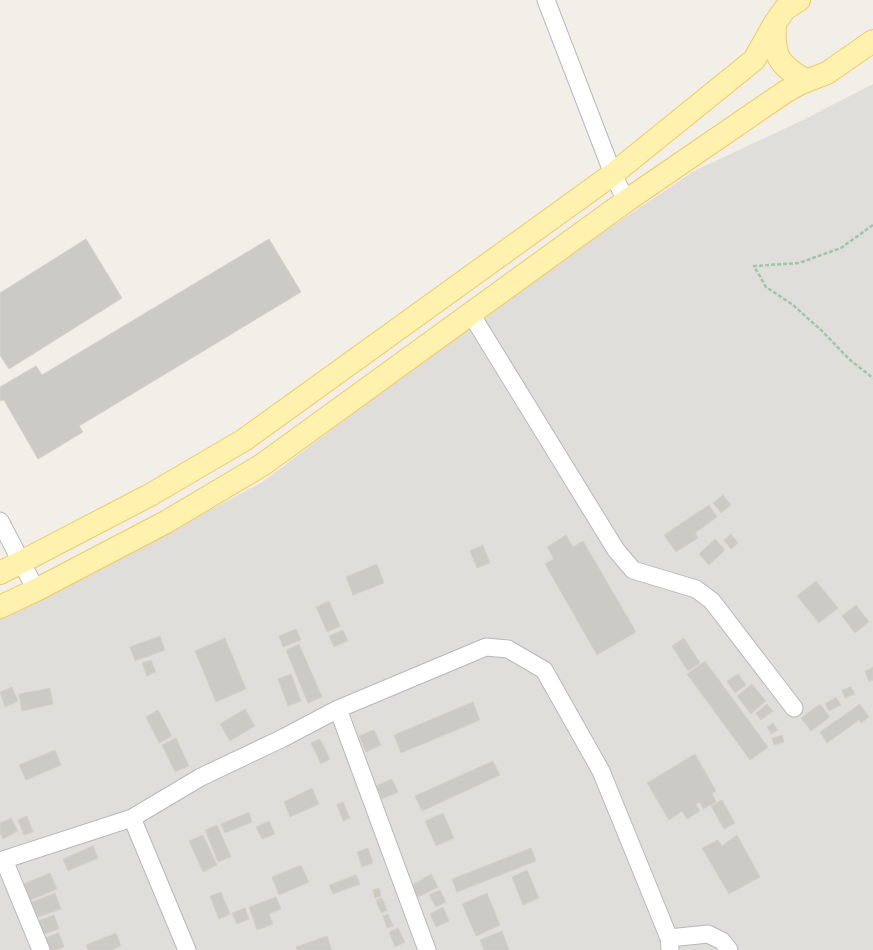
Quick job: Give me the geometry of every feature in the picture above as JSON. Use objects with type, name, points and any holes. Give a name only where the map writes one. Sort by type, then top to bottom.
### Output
[{"type":"main road","points":[[0,573],[150,496],[244,440],[613,174],[754,60],[787,8]]},
{"type":"main road","points":[[787,8],[774,37],[776,50],[781,63],[794,74],[806,81]]},
{"type":"main road","points":[[0,608],[166,522],[262,465],[626,201],[785,92],[806,81],[827,73],[873,41]]},
{"type":"lane","points":[[546,0],[613,174],[626,201]]},
{"type":"lane","points":[[471,314],[616,550],[633,570],[696,589],[712,601],[794,708]]},
{"type":"lane","points":[[0,521],[36,590]]},
{"type":"lane","points":[[41,950],[2,861],[132,818],[201,777],[283,738],[338,709],[486,647],[508,649],[544,670],[601,771],[669,944],[708,934],[722,941],[729,950]]},
{"type":"lane","points":[[338,709],[427,950]]},
{"type":"lane","points":[[132,818],[187,950]]},
{"type":"path","points":[[873,226],[841,248],[799,263],[754,266],[766,287],[793,305],[821,330],[850,360],[873,378]]},
{"type":"shaded area","points":[[873,84],[873,950],[0,950],[0,618],[92,574],[264,481],[394,382],[553,266],[694,171],[803,120]]},
{"type":"building","points":[[86,239],[122,298],[9,369],[0,355],[0,293]]},
{"type":"building","points":[[269,239],[301,292],[79,426],[83,432],[38,459],[4,400],[0,401],[0,387],[36,366],[42,375]]},
{"type":"building","points":[[723,495],[731,505],[721,513],[713,503]]},
{"type":"building","points":[[709,505],[717,517],[695,533],[698,538],[676,552],[664,535]]},
{"type":"building","points":[[731,534],[738,543],[731,549],[724,540]]},
{"type":"building","points":[[566,535],[573,547],[583,541],[636,632],[597,655],[545,564],[554,559],[547,547]]},
{"type":"building","points":[[715,539],[725,550],[709,565],[699,554]]},
{"type":"building","points":[[483,545],[490,563],[477,568],[470,551]]},
{"type":"building","points":[[377,564],[384,583],[353,595],[346,577]]},
{"type":"building","points":[[816,581],[838,608],[819,623],[797,596]]},
{"type":"building","points":[[329,601],[340,626],[327,632],[316,607]]},
{"type":"building","points":[[856,605],[869,622],[855,633],[842,616]]},
{"type":"building","points":[[296,629],[301,640],[283,647],[279,636]]},
{"type":"building","points":[[343,630],[348,641],[334,647],[329,636]]},
{"type":"building","points":[[160,636],[165,650],[135,661],[130,647]]},
{"type":"building","points":[[225,638],[246,689],[216,702],[195,651]]},
{"type":"building","points":[[684,638],[700,663],[688,671],[672,646]]},
{"type":"building","points":[[299,644],[322,697],[308,703],[286,650]]},
{"type":"building","points":[[151,660],[156,672],[147,676],[142,663]]},
{"type":"building","points":[[705,661],[768,747],[750,760],[687,674]]},
{"type":"building","points":[[873,667],[873,680],[869,682],[865,671]]},
{"type":"building","points":[[291,674],[301,701],[288,706],[278,679]]},
{"type":"building","points":[[738,674],[746,685],[735,693],[727,681]]},
{"type":"building","points":[[752,684],[766,701],[751,714],[737,696]]},
{"type":"building","points":[[12,687],[18,701],[5,707],[0,692]]},
{"type":"building","points":[[851,687],[855,694],[845,698],[842,690]]},
{"type":"building","points":[[50,688],[53,704],[22,711],[19,694]]},
{"type":"building","points":[[836,697],[841,705],[829,711],[825,704]]},
{"type":"building","points":[[473,702],[480,720],[401,753],[394,735]]},
{"type":"building","points":[[767,704],[773,711],[761,720],[756,713]]},
{"type":"building","points":[[820,704],[830,717],[811,731],[801,718]]},
{"type":"building","points":[[860,704],[869,717],[861,723],[859,720],[827,743],[820,732]]},
{"type":"building","points":[[245,709],[255,726],[230,741],[220,724]]},
{"type":"building","points":[[158,710],[172,736],[159,743],[146,717]]},
{"type":"building","points":[[773,723],[778,730],[771,734],[767,727]]},
{"type":"building","points":[[374,730],[381,745],[366,752],[359,736]]},
{"type":"building","points":[[782,735],[784,742],[774,745],[772,738]]},
{"type":"building","points":[[176,738],[189,766],[175,772],[162,745]]},
{"type":"building","points":[[320,739],[330,759],[321,764],[311,743]]},
{"type":"building","points":[[55,750],[61,765],[26,780],[19,765]]},
{"type":"building","points":[[695,754],[716,791],[712,793],[716,802],[703,809],[700,802],[696,804],[700,811],[687,819],[682,811],[669,820],[647,783]]},
{"type":"building","points":[[493,761],[500,775],[422,811],[415,796]]},
{"type":"building","points":[[392,779],[398,792],[382,799],[376,786]]},
{"type":"building","points":[[312,788],[319,804],[290,817],[284,802]]},
{"type":"building","points":[[722,800],[735,823],[724,829],[711,806]]},
{"type":"building","points":[[343,802],[350,818],[343,821],[337,805]]},
{"type":"building","points":[[249,812],[252,822],[225,833],[221,824]]},
{"type":"building","points":[[443,813],[454,838],[436,846],[425,821]]},
{"type":"building","points":[[27,816],[33,832],[24,835],[18,820]]},
{"type":"building","points":[[11,818],[18,831],[3,839],[0,833],[0,823]]},
{"type":"building","points":[[269,821],[275,834],[262,839],[256,827]]},
{"type":"building","points":[[217,825],[231,857],[218,862],[205,830]]},
{"type":"building","points":[[203,835],[217,865],[203,872],[189,841]]},
{"type":"building","points":[[737,835],[760,877],[729,894],[702,848],[718,840],[722,846]]},
{"type":"building","points":[[93,846],[98,858],[68,871],[63,859]]},
{"type":"building","points":[[368,848],[373,863],[362,867],[357,852]]},
{"type":"building","points":[[531,848],[536,861],[457,892],[452,879]]},
{"type":"building","points":[[301,865],[309,882],[279,895],[272,877]]},
{"type":"building","points":[[527,870],[539,898],[523,905],[512,877]]},
{"type":"building","points":[[50,873],[57,889],[26,902],[19,886]]},
{"type":"building","points":[[431,874],[438,887],[418,897],[412,885]]},
{"type":"building","points":[[356,875],[360,884],[333,894],[329,885]]},
{"type":"building","points":[[379,888],[381,896],[375,898],[373,890]]},
{"type":"building","points":[[440,890],[446,902],[436,907],[429,895]]},
{"type":"building","points":[[221,892],[230,914],[219,919],[210,896]]},
{"type":"building","points":[[55,893],[61,909],[32,919],[27,904]]},
{"type":"building","points":[[487,893],[500,925],[476,936],[462,904]]},
{"type":"building","points":[[276,897],[281,909],[269,914],[273,924],[257,930],[249,907]]},
{"type":"building","points":[[382,898],[387,910],[381,913],[376,900]]},
{"type":"building","points":[[443,907],[449,921],[436,927],[430,914]]},
{"type":"building","points":[[245,908],[249,919],[237,924],[232,913]]},
{"type":"building","points":[[388,914],[393,926],[387,928],[383,916]]},
{"type":"building","points":[[54,915],[59,929],[38,936],[33,923]]},
{"type":"building","points":[[398,928],[405,942],[395,947],[389,932]]},
{"type":"building","points":[[502,931],[509,950],[484,950],[480,940]]},
{"type":"building","points":[[59,933],[64,947],[56,950],[44,950],[41,939]]},
{"type":"building","points":[[116,933],[121,946],[111,950],[88,950],[86,945]]},
{"type":"building","points":[[327,936],[332,950],[297,950],[296,947]]}]
